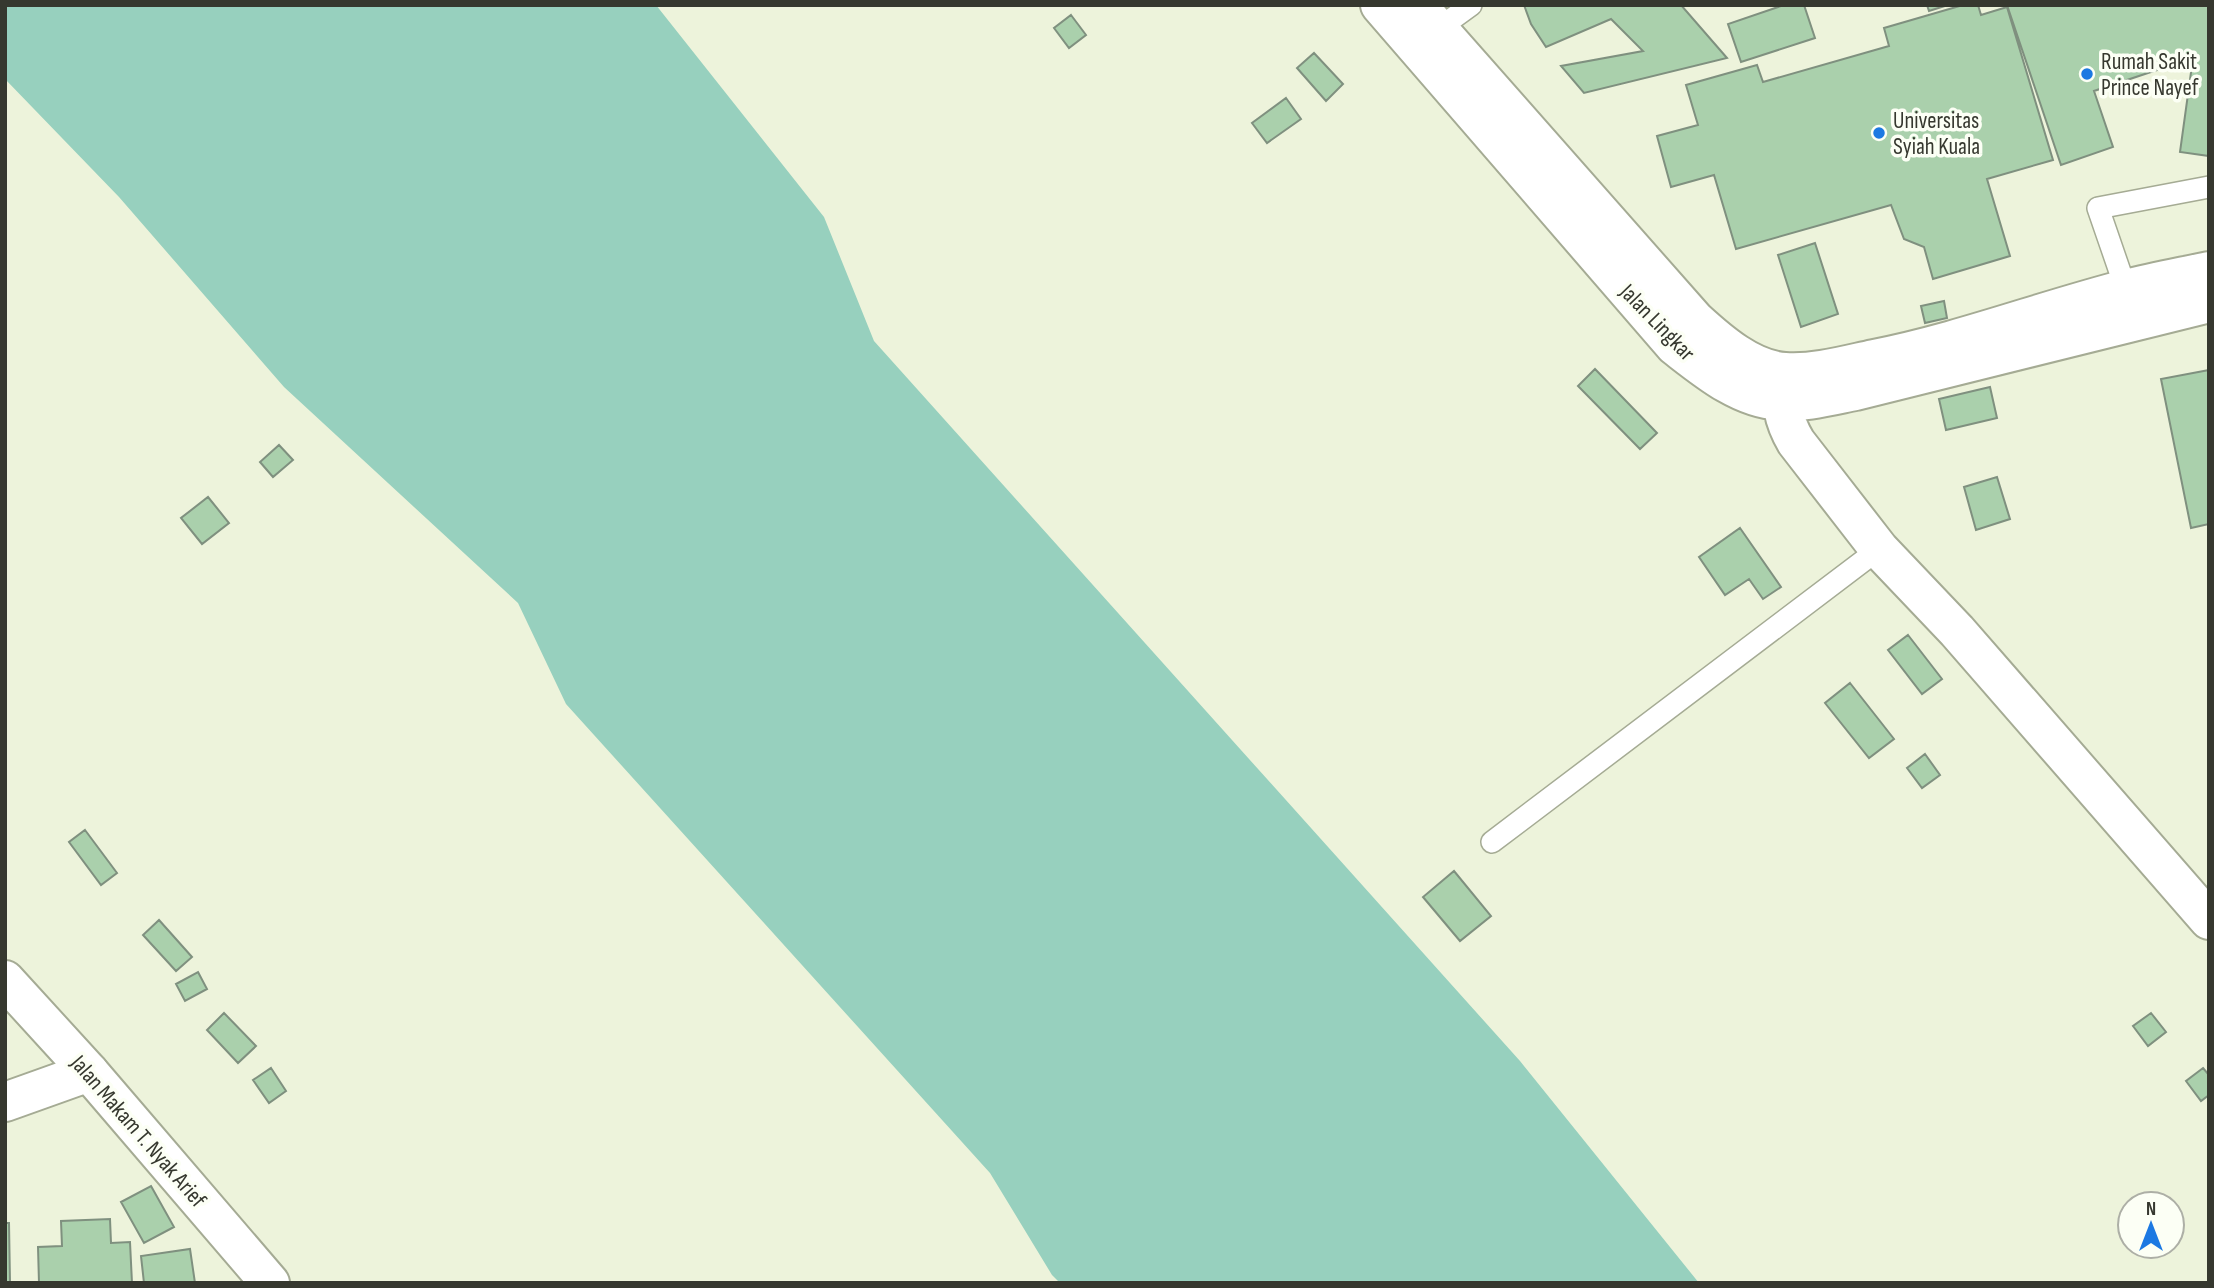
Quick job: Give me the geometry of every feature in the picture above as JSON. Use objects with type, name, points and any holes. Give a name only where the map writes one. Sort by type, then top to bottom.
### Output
[{"type":"street","name":"Jalan Lingkar","points":[[1380,5],[1675,346],[1708,372],[1757,398],[1782,387],[1807,400],[1855,391],[2132,305],[2209,303]]},
{"type":"street","points":[[1427,17],[1695,320],[1721,344],[1758,364],[1782,387],[1786,425],[1796,442],[1879,549],[2203,905]]},
{"type":"street","points":[[2132,305],[2209,271]]},
{"type":"street","name":"Jalan Makam T. Nyak Arief","points":[[5,980],[89,1072],[270,1283]]},
{"type":"street","points":[[5,1102],[89,1072]]},
{"type":"lane","points":[[1427,17],[1471,5]]},
{"type":"lane","points":[[2132,305],[2098,208],[2209,187]]},
{"type":"lane","points":[[1492,842],[1879,549]]},
{"type":"water","points":[[5,5],[656,5],[824,217],[874,341],[1520,1061],[1699,1283],[1060,1283],[1052,1275],[990,1173],[566,704],[518,603],[284,387],[119,197],[5,79]]},
{"type":"building","points":[[1524,5],[1681,5],[1727,58],[1584,93],[1561,66],[1643,51],[1611,19],[1546,47],[1531,24]]},
{"type":"building","points":[[1784,5],[1804,5],[1815,38],[1741,62],[1728,24]]},
{"type":"building","points":[[1927,5],[1948,5],[1929,11]]},
{"type":"building","points":[[1963,5],[1978,5],[1981,15],[2007,7],[2053,160],[1987,179],[2010,256],[1933,279],[1924,247],[1904,239],[1891,205],[1736,249],[1714,175],[1671,187],[1657,136],[1698,125],[1686,85],[1757,65],[1763,82],[1889,46],[1884,28]]},
{"type":"building","name":"Rumah Sakit Prince Nayef","points":[[2007,5],[2209,5],[2209,156],[2180,152],[2193,58],[2094,91],[2113,147],[2061,165]]},
{"type":"building","points":[[1071,15],[1086,35],[1069,48],[1054,28]]},
{"type":"building","points":[[1314,53],[1343,84],[1326,101],[1297,68]]},
{"type":"building","points":[[1286,98],[1301,119],[1267,143],[1252,123]]},
{"type":"building","points":[[1815,243],[1838,314],[1801,327],[1778,255]]},
{"type":"building","points":[[1944,301],[1947,318],[1925,323],[1921,306]]},
{"type":"building","points":[[1595,369],[1657,433],[1640,449],[1578,386]]},
{"type":"building","points":[[2209,370],[2209,524],[2191,528],[2161,379]]},
{"type":"building","points":[[1990,387],[1997,418],[1946,430],[1939,399]]},
{"type":"building","points":[[279,445],[293,460],[273,477],[260,462]]},
{"type":"building","points":[[1997,477],[2010,519],[1976,530],[1964,487]]},
{"type":"building","points":[[208,497],[229,523],[202,544],[181,518]]},
{"type":"building","points":[[1740,528],[1781,587],[1763,599],[1749,579],[1725,595],[1699,557]]},
{"type":"building","points":[[1908,635],[1942,679],[1922,694],[1888,650]]},
{"type":"building","points":[[1850,683],[1894,739],[1869,758],[1825,703]]},
{"type":"building","points":[[1925,754],[1940,775],[1922,788],[1907,768]]},
{"type":"building","points":[[85,830],[117,873],[101,885],[69,842]]},
{"type":"building","points":[[1454,871],[1491,916],[1460,941],[1423,897]]},
{"type":"building","points":[[159,920],[192,957],[176,971],[143,935]]},
{"type":"building","points":[[198,972],[207,989],[185,1001],[176,984]]},
{"type":"building","points":[[224,1013],[256,1046],[238,1063],[207,1030]]},
{"type":"building","points":[[2151,1013],[2166,1032],[2148,1046],[2133,1026]]},
{"type":"building","points":[[271,1068],[286,1091],[269,1103],[253,1080]]},
{"type":"building","points":[[2203,1068],[2209,1075],[2209,1095],[2201,1101],[2186,1081]]},
{"type":"building","points":[[151,1186],[174,1227],[144,1243],[121,1202]]},
{"type":"building","points":[[110,1219],[111,1243],[130,1242],[132,1283],[39,1283],[38,1247],[62,1246],[61,1221]]},
{"type":"building","points":[[5,1223],[9,1223],[10,1283],[5,1283]]},
{"type":"building","points":[[190,1249],[195,1283],[144,1283],[141,1256]]},
{"type":"place","name":"Rumah Sakit Prince Nayef","points":[[2087,74]]},
{"type":"place","name":"Universitas Syiah Kuala","points":[[1879,133]]}]
